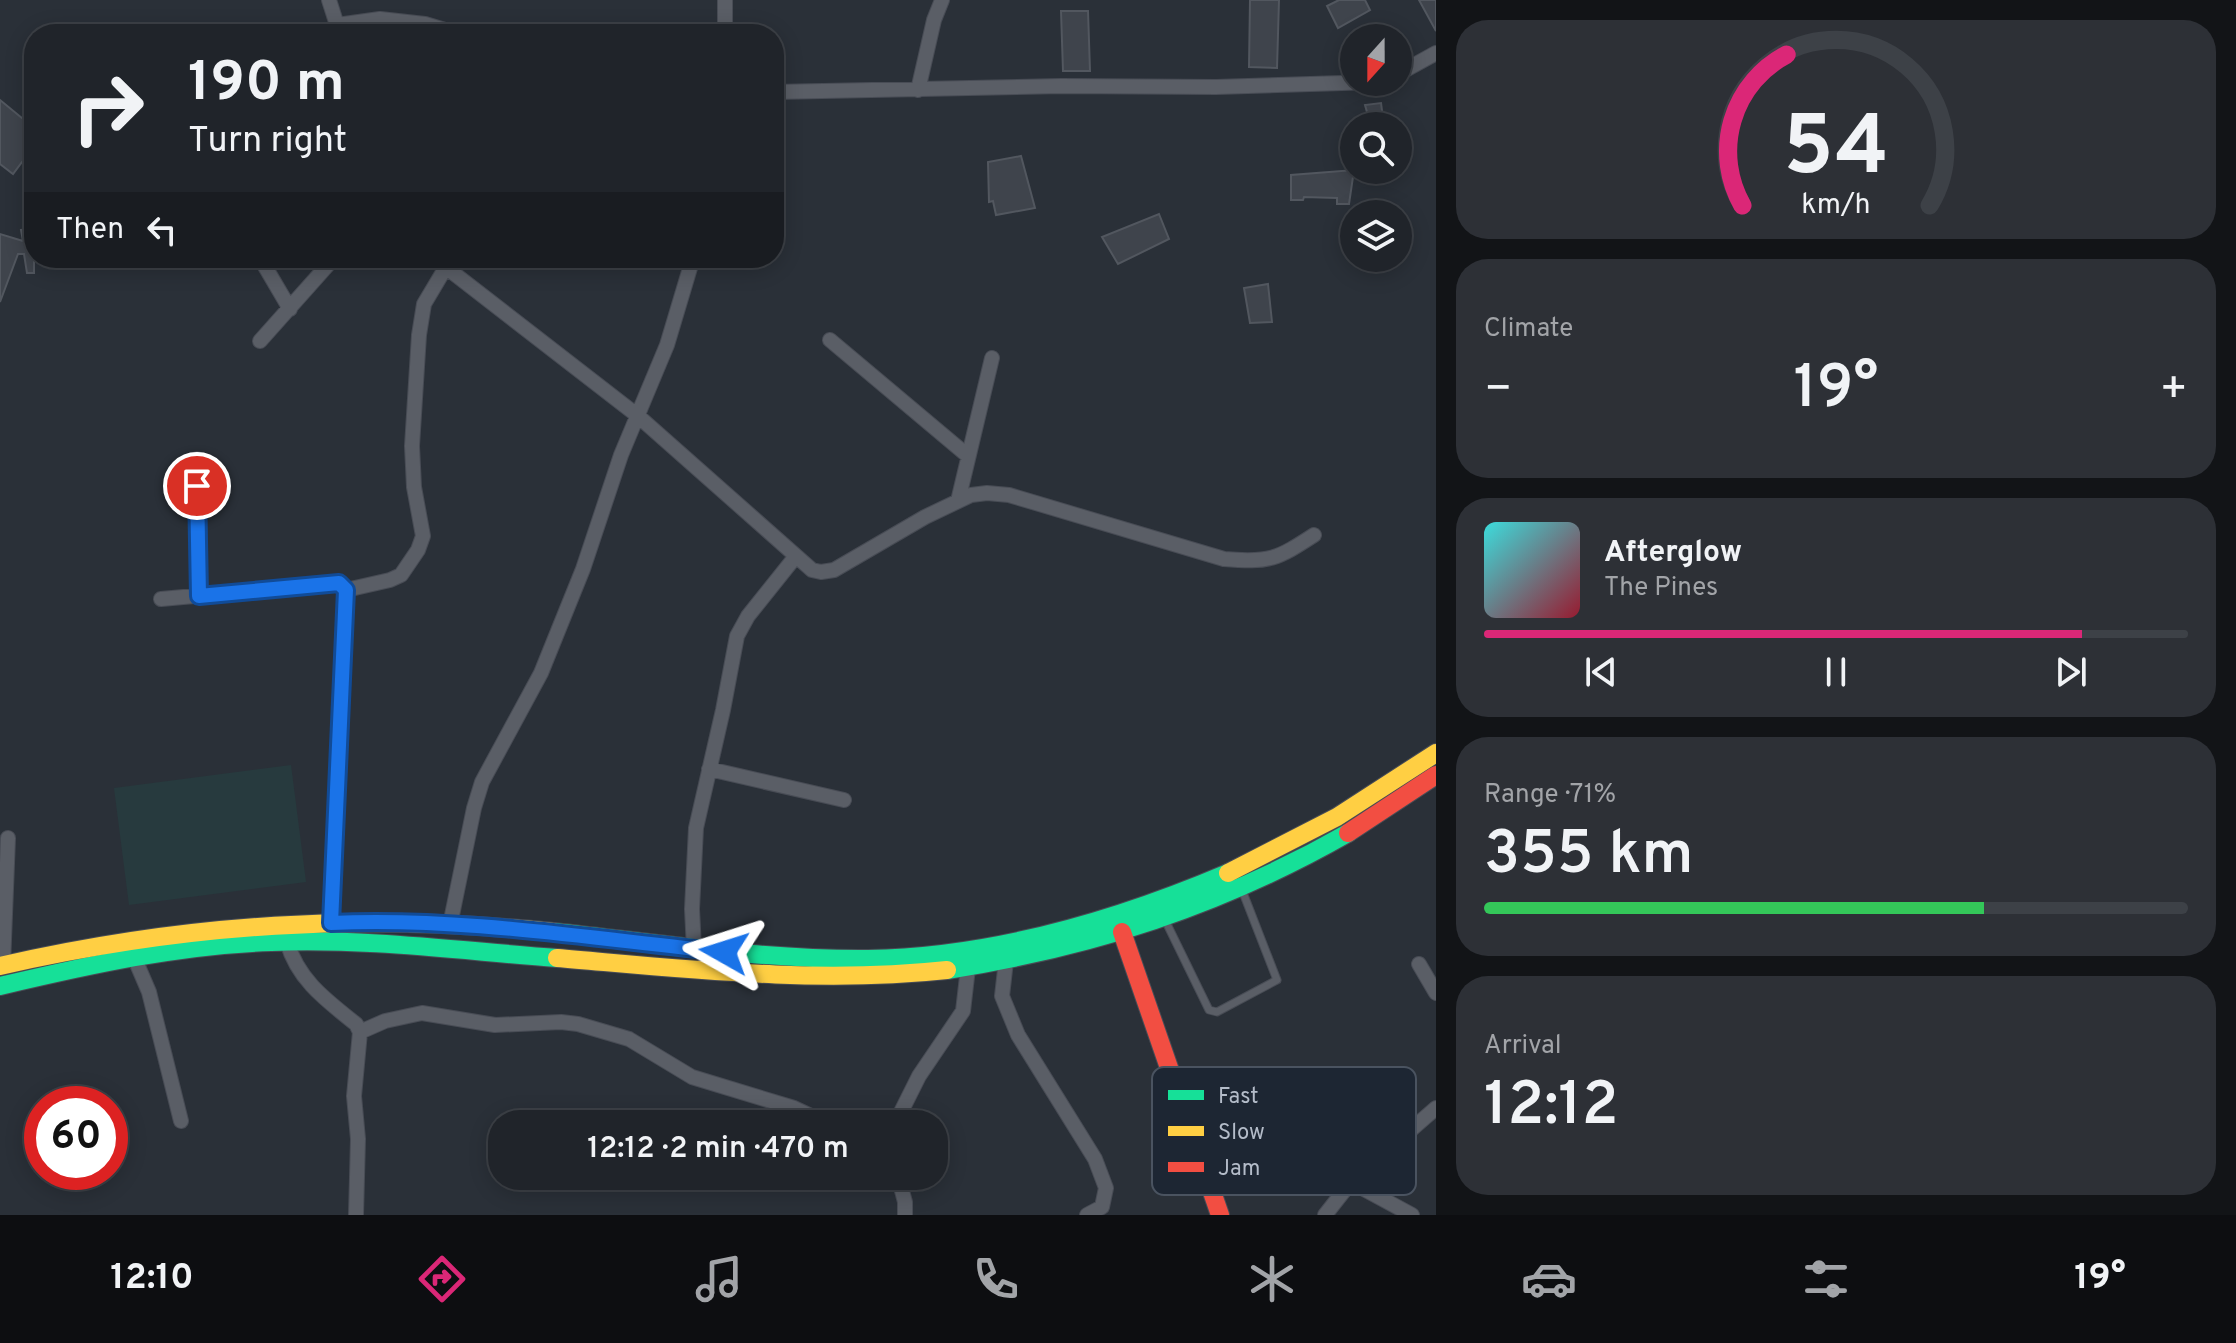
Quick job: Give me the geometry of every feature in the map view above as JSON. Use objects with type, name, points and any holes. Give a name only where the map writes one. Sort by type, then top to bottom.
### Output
[{"type":"main road","points":[[2,965],[159,934],[229,926],[365,921],[518,929],[694,949],[819,959],[920,957],[955,953],[1113,918],[1197,888],[1267,857],[1339,819],[1436,753]]},
{"type":"main road","points":[[0,986],[134,957],[199,947],[287,942],[415,947],[811,977],[879,976],[968,968],[1047,953],[1201,907],[1355,830],[1436,775]]},
{"type":"main road","points":[[1122,932],[1169,1067]]},
{"type":"main road","points":[[1213,1195],[1220,1215]]},
{"type":"street","points":[[329,0],[335,24]]},
{"type":"street","points":[[725,0],[725,24]]},
{"type":"street","points":[[918,90],[934,20],[942,0]]},
{"type":"street","points":[[360,24],[380,19],[425,24]]},
{"type":"street","points":[[1412,66],[1436,53]]},
{"type":"street","points":[[784,92],[1340,83]]},
{"type":"street","points":[[266,268],[290,309]]},
{"type":"street","points":[[260,341],[325,268]]},
{"type":"street","points":[[346,590],[401,575],[418,550],[423,536],[414,487],[412,446],[419,335],[424,304],[438,268]]},
{"type":"street","points":[[446,268],[638,416],[812,570],[834,570],[925,517],[971,495],[987,493],[1009,495],[1224,559],[1260,562],[1283,555],[1314,535]]},
{"type":"street","points":[[450,925],[470,823],[482,782],[541,673],[583,569],[621,455],[667,345],[690,268]]},
{"type":"street","points":[[830,340],[968,456]]},
{"type":"street","points":[[958,501],[992,358]]},
{"type":"street","points":[[197,459],[199,596]]},
{"type":"street","points":[[694,949],[692,909],[696,828],[737,636],[748,616],[796,556]]},
{"type":"street","points":[[161,599],[339,583],[346,590],[331,923]]},
{"type":"street","points":[[709,769],[844,800]]},
{"type":"street","points":[[2,965],[8,838]]},
{"type":"street","points":[[287,942],[297,968],[311,987],[356,1024],[360,1032],[354,1096],[358,1139],[356,1215]]},
{"type":"street","points":[[134,957],[149,992],[181,1121]]},
{"type":"street","points":[[1006,961],[1002,996],[1018,1035],[1095,1159],[1106,1188],[1102,1207],[1087,1215]]},
{"type":"street","points":[[1419,964],[1436,993]]},
{"type":"street","points":[[902,1110],[919,1076],[963,1011],[968,968]]},
{"type":"street","points":[[360,1032],[385,1021],[422,1013],[495,1025],[578,1024],[629,1039],[692,1077],[798,1110]]},
{"type":"street","points":[[1416,1125],[1436,1108]]},
{"type":"street","points":[[902,1190],[905,1215]]},
{"type":"street","points":[[1325,1215],[1341,1195]]},
{"type":"street","points":[[1375,1195],[1412,1215]]},
{"type":"lane","points":[[1164,919],[1209,1010],[1217,1012],[1277,980],[1241,888]]},
{"type":"green space","points":[[291,765],[306,882],[129,905],[114,788]]},
{"type":"building","points":[[1250,0],[1279,0],[1277,68],[1249,67]]},
{"type":"building","points":[[1339,0],[1365,0],[1370,10],[1340,24],[1338,28],[1327,6]]},
{"type":"building","points":[[1419,0],[1436,0],[1436,31]]},
{"type":"building","points":[[1061,11],[1088,11],[1090,71],[1063,71]]},
{"type":"building","points":[[0,100],[24,120],[24,159],[13,174],[0,164]]},
{"type":"building","points":[[1381,103],[1382,112],[1367,112],[1365,105]]},
{"type":"building","points":[[1021,156],[1035,208],[996,215],[993,201],[989,202],[988,162]]},
{"type":"building","points":[[1340,171],[1340,184],[1352,184],[1350,200],[1340,200],[1337,204],[1337,198],[1304,197],[1303,200],[1291,200],[1291,175]]},
{"type":"building","points":[[1159,214],[1169,239],[1118,264],[1102,237]]},
{"type":"building","points":[[21,230],[24,230],[24,254],[18,254],[0,302],[0,234],[23,241]]},
{"type":"building","points":[[1268,284],[1272,322],[1250,323],[1244,288]]},
{"type":"traffic: fast","points":[[947,970],[1053,949],[1154,920],[1252,882],[1348,833]]},
{"type":"traffic: fast","points":[[553,932],[789,957],[914,957],[1007,944],[1097,921],[1228,873]]},
{"type":"traffic: fast","points":[[0,986],[168,952],[271,942],[378,943],[557,958]]},
{"type":"traffic: slow","points":[[1228,873],[1337,817],[1436,753]]},
{"type":"traffic: slow","points":[[0,966],[138,940],[275,926],[412,923],[553,932]]},
{"type":"traffic: slow","points":[[557,958],[801,975],[850,976],[947,970]]},
{"type":"traffic: jam","points":[[1348,833],[1436,775]]},
{"type":"traffic: jam","points":[[1122,932],[1169,1067]]},
{"type":"traffic: jam","points":[[1213,1195],[1220,1215]]},
{"type":"route","points":[[197,486],[199,596],[339,583],[346,590],[331,923],[365,921],[518,929],[724,952]]}]
